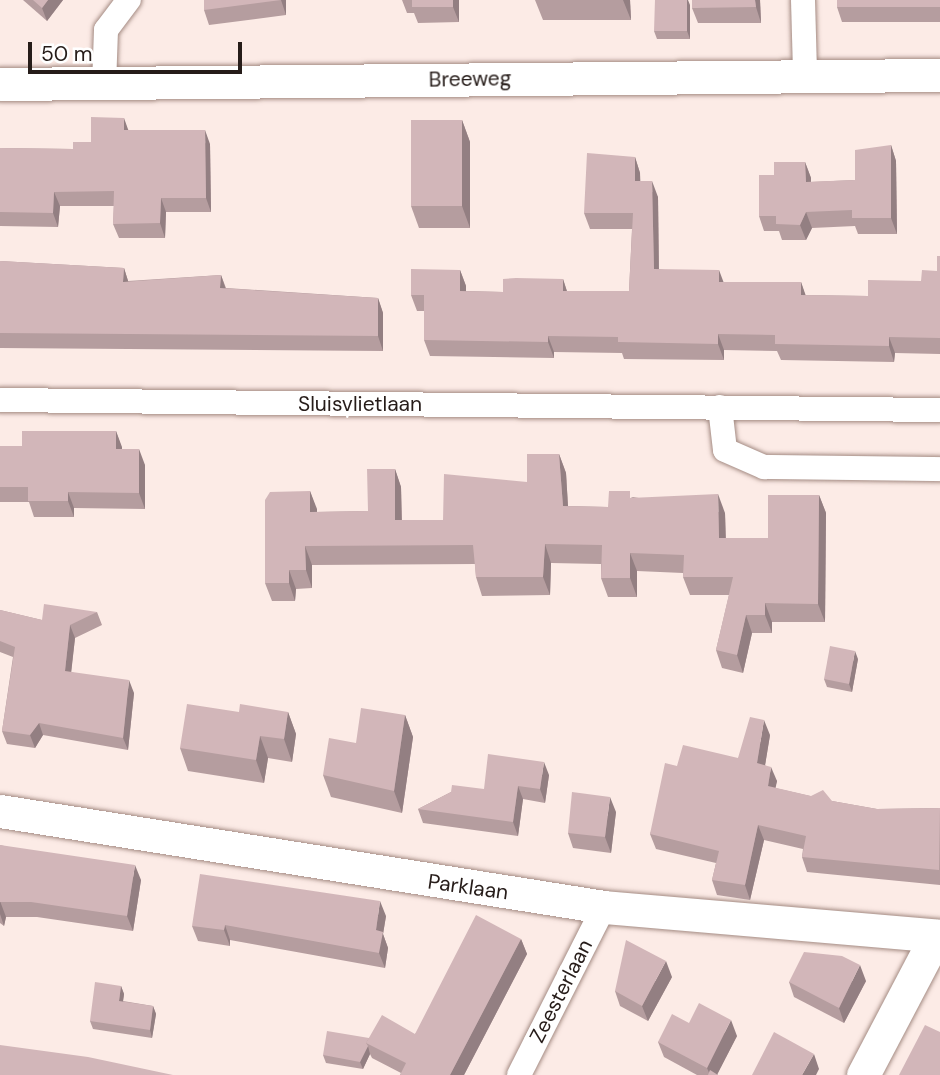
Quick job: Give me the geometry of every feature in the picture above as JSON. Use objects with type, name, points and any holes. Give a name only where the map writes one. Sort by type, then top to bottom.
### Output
[{"type":"street","points":[[104,85],[106,30],[129,0]]},
{"type":"street","points":[[803,0],[805,73]]},
{"type":"street","name":"Breeweg","points":[[0,84],[104,85],[805,73],[940,75]]},
{"type":"street","name":"Sluisvlietlaan","points":[[0,400],[940,410]]},
{"type":"street","points":[[720,407],[725,450],[764,467],[940,469]]},
{"type":"street","name":"Parklaan","points":[[0,811],[604,906],[938,936]]},
{"type":"street","name":"Zeesterlaan","points":[[519,1075],[604,906]]},
{"type":"street","points":[[863,1075],[938,936]]},
{"type":"building","points":[[33,0],[48,0],[42,8]]},
{"type":"building","points":[[204,0],[281,0],[204,10]]},
{"type":"building","points":[[412,0],[453,0],[453,7],[412,7]]},
{"type":"building","points":[[655,0],[687,0],[687,31],[654,31]]},
{"type":"building","points":[[692,0],[755,0],[756,7],[692,8]]},
{"type":"building","points":[[837,0],[940,0],[940,7],[837,7]]},
{"type":"building","points":[[91,117],[124,118],[124,130],[205,130],[206,198],[161,198],[160,223],[113,224],[114,191],[54,192],[53,213],[0,212],[0,148],[73,149],[73,142],[91,142]]},
{"type":"building","points":[[411,120],[462,120],[462,206],[411,206]]},
{"type":"building","points":[[891,145],[891,218],[852,218],[852,210],[806,212],[800,225],[776,224],[776,216],[759,216],[759,175],[774,175],[774,162],[805,162],[806,182],[855,180],[855,150]]},
{"type":"building","points":[[587,153],[635,157],[635,181],[652,181],[654,269],[719,270],[719,282],[801,282],[801,295],[868,296],[868,280],[921,281],[922,270],[937,271],[937,256],[940,256],[940,338],[889,337],[889,346],[775,344],[775,335],[718,334],[718,344],[618,342],[618,337],[548,336],[548,342],[424,340],[424,295],[411,295],[411,269],[460,270],[460,291],[503,292],[503,279],[516,278],[563,279],[563,291],[629,291],[633,213],[584,213]]},
{"type":"building","points":[[0,261],[124,268],[123,282],[221,275],[220,288],[378,298],[378,336],[0,333]]},
{"type":"building","points":[[22,431],[116,431],[116,449],[139,449],[139,493],[68,492],[68,501],[28,501],[28,487],[0,487],[0,446],[22,446]]},
{"type":"building","points":[[527,454],[559,454],[563,506],[608,507],[609,491],[630,491],[630,498],[718,494],[719,538],[768,538],[768,495],[819,495],[818,604],[765,603],[765,615],[746,615],[737,655],[716,650],[733,577],[683,577],[684,555],[630,553],[630,578],[601,578],[602,545],[545,544],[543,577],[476,577],[473,545],[305,546],[306,570],[289,570],[289,583],[265,583],[265,500],[270,492],[310,491],[310,512],[368,511],[367,469],[395,469],[395,520],[443,520],[444,474],[527,482]]},
{"type":"building","points":[[44,604],[97,612],[70,625],[65,671],[129,680],[123,738],[39,723],[30,735],[2,731],[15,647],[0,641],[0,610],[42,620]]},
{"type":"building","points":[[830,646],[855,651],[849,684],[824,679]]},
{"type":"building","points":[[187,704],[239,712],[240,704],[288,712],[284,739],[260,736],[256,760],[180,748]]},
{"type":"building","points":[[361,708],[405,715],[394,791],[323,775],[329,738],[356,743]]},
{"type":"building","points":[[750,717],[764,720],[757,763],[771,767],[768,786],[811,796],[823,790],[832,801],[877,809],[940,808],[939,870],[802,857],[806,836],[758,825],[745,885],[712,880],[719,851],[650,834],[665,763],[677,766],[683,745],[738,758]]},
{"type":"building","points":[[488,754],[544,762],[540,789],[518,786],[513,822],[418,809],[451,792],[452,785],[484,789]]},
{"type":"building","points":[[572,792],[610,797],[605,837],[568,833]]},
{"type":"building","points":[[0,845],[135,865],[127,916],[31,902],[0,902]]},
{"type":"building","points":[[200,874],[380,901],[376,930],[383,932],[379,953],[225,925],[224,930],[192,926]]},
{"type":"building","points":[[476,915],[521,939],[450,1075],[400,1075],[406,1063],[366,1043],[382,1015],[415,1034]]},
{"type":"building","points":[[626,940],[666,961],[642,1006],[615,991]]},
{"type":"building","points":[[804,952],[842,956],[860,965],[839,1008],[789,982]]},
{"type":"building","points":[[95,982],[121,986],[119,1001],[153,1006],[150,1030],[90,1021]]},
{"type":"building","points":[[699,1003],[731,1020],[707,1068],[658,1042],[672,1014],[689,1023]]},
{"type":"building","points":[[925,1025],[940,1032],[940,1075],[899,1075]]},
{"type":"building","points":[[327,1031],[369,1038],[360,1062],[323,1055]]},
{"type":"building","points":[[774,1032],[814,1054],[802,1075],[752,1075]]},
{"type":"building","points":[[0,1045],[88,1057],[173,1075],[0,1075]]}]
